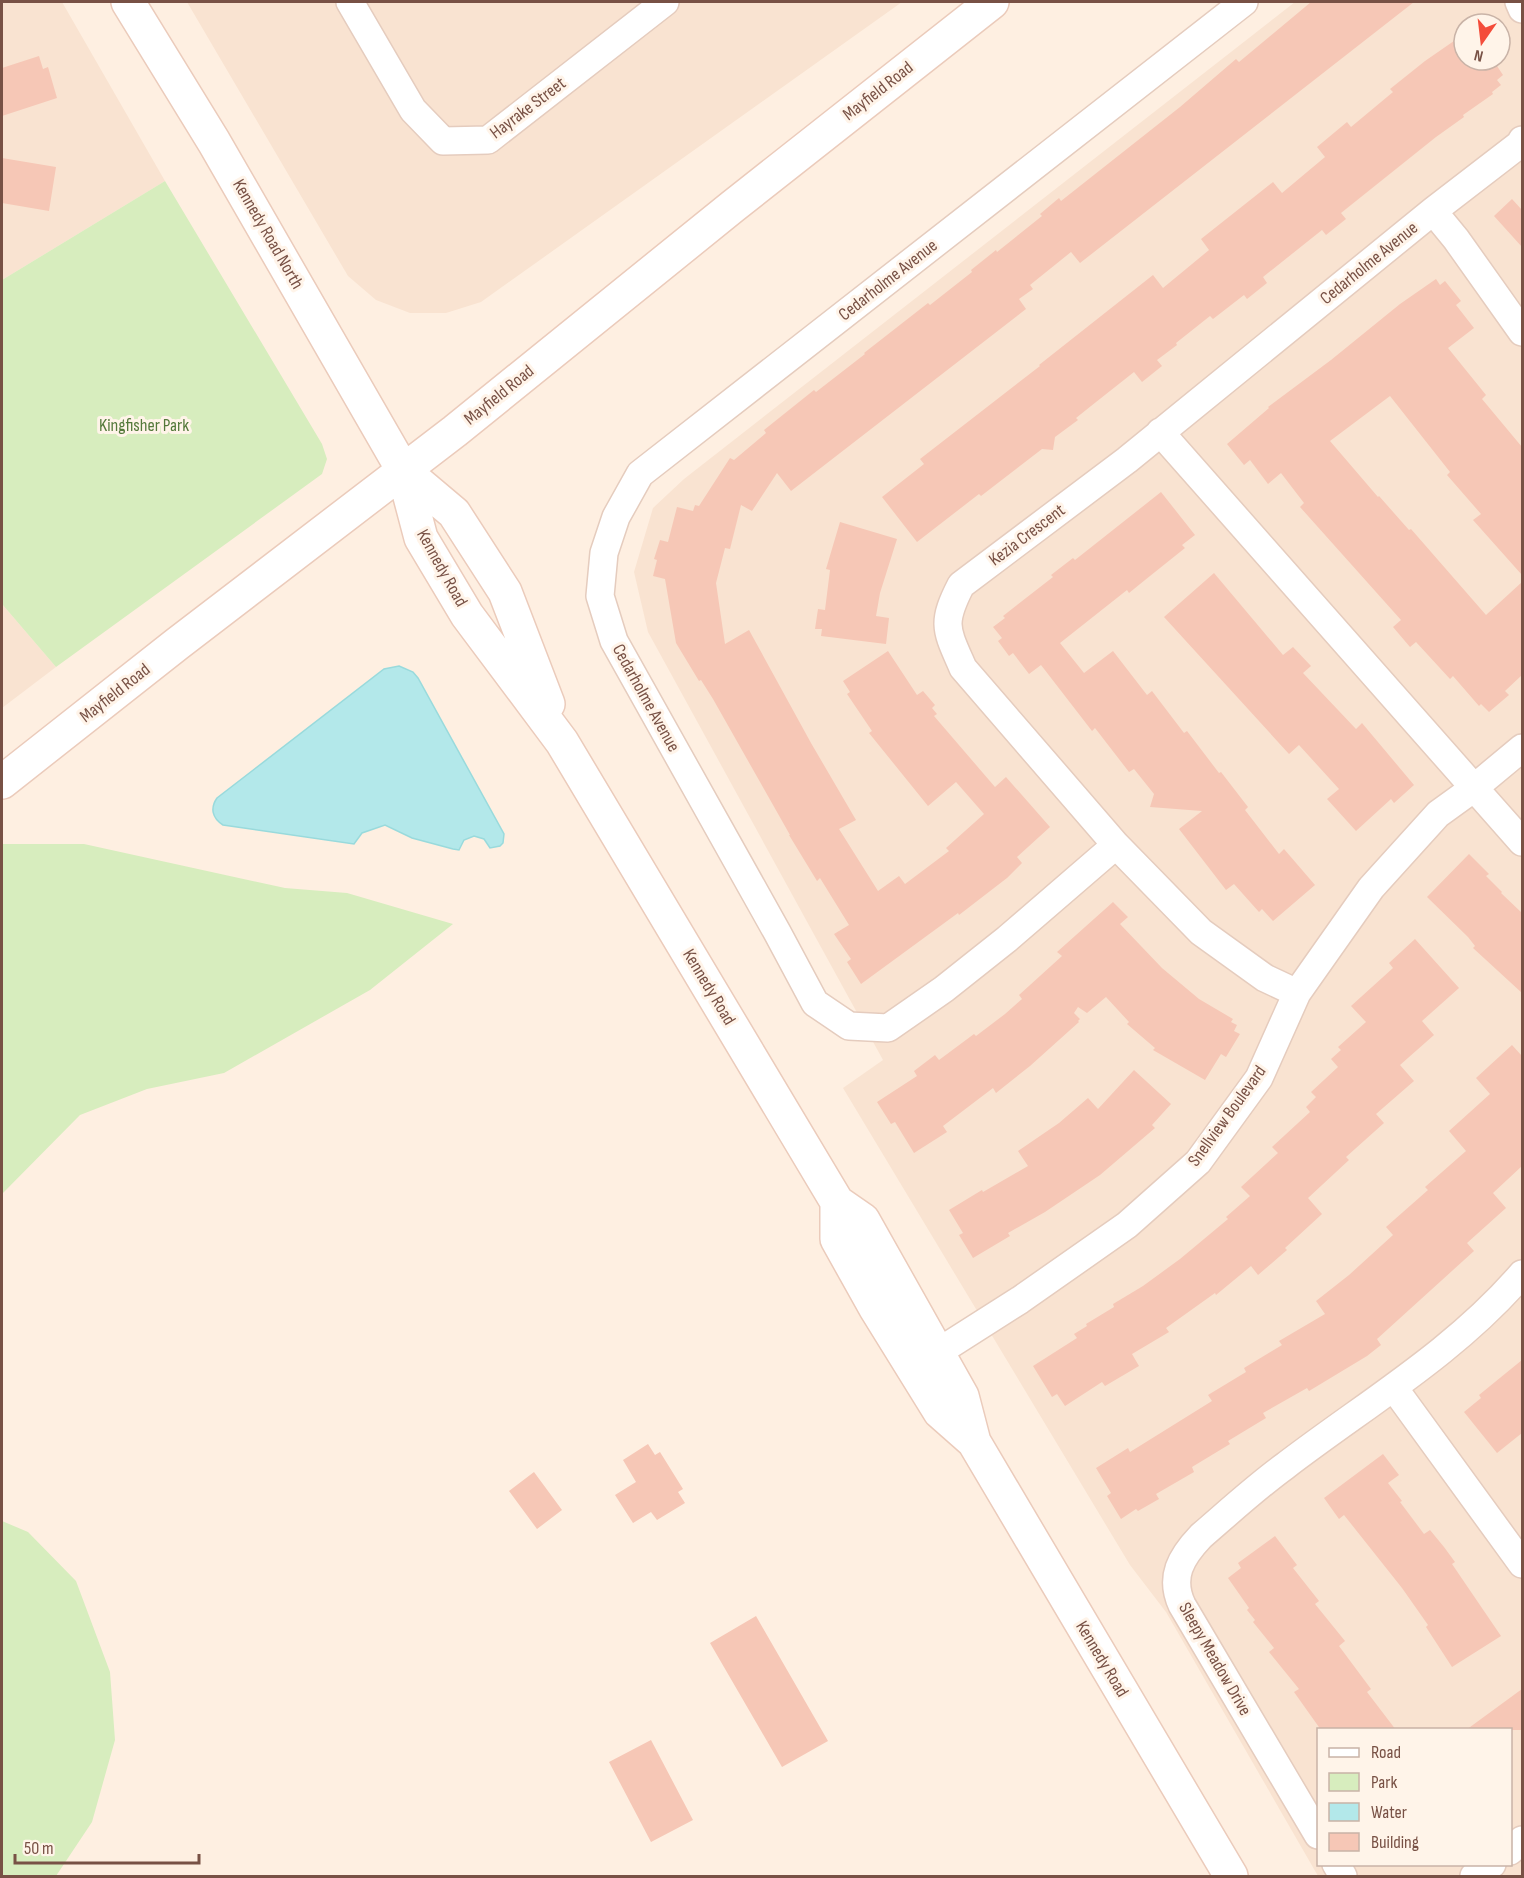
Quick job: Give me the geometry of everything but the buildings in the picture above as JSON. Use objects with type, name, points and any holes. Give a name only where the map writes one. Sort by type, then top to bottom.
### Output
[{"type":"main road","name":"Kennedy Road North","points":[[128,2],[220,152],[403,470]]},
{"type":"main road","name":"Mayfield Road","points":[[2,782],[177,644],[455,431],[732,207],[992,2]]},
{"type":"main road","name":"Kennedy Road","points":[[403,470],[454,513],[505,592],[562,742]]},
{"type":"main road","name":"Kennedy Road","points":[[403,470],[421,538],[467,615],[562,742],[837,1202],[863,1220],[925,1360],[962,1396],[974,1442],[1231,1876]]},
{"type":"street","name":"Hayrake Street","points":[[350,2],[413,110],[443,141],[488,140],[654,5]]},
{"type":"street","name":"Cedarholme Avenue","points":[[1116,845],[1007,939],[944,989],[888,1028],[849,1026],[815,1003],[614,641],[600,596],[604,553],[616,517],[640,474],[1244,2]]},
{"type":"street","points":[[1519,2],[1522,9]]},
{"type":"street","name":"Cedarholme Avenue","points":[[1160,432],[1433,211],[1520,144],[1522,140]]},
{"type":"street","points":[[1433,211],[1456,239],[1522,332]]},
{"type":"street","name":"Kezia Crescent","points":[[1160,432],[1127,460],[961,585],[949,609],[948,633],[963,668],[1116,845],[1200,932],[1265,978],[1298,993]]},
{"type":"street","points":[[1160,432],[1522,842]]},
{"type":"street","name":"Snellview Boulevard","points":[[925,1360],[1020,1300],[1127,1225],[1198,1162],[1259,1078],[1298,993],[1371,888],[1438,814],[1522,748]]},
{"type":"street","name":"Sleepy Meadow Drive","points":[[1317,1833],[1182,1605],[1177,1593],[1178,1570],[1190,1547],[1201,1536],[1284,1466],[1452,1344],[1505,1294],[1522,1274]]},
{"type":"street","points":[[1394,1388],[1522,1564]]},
{"type":"street","points":[[1474,1876],[1489,1866]]},
{"type":"shaded area","points":[[2,2],[62,2],[165,181],[2,280]]},
{"type":"shaded area","points":[[187,2],[902,2],[481,302],[446,313],[410,313],[376,300],[348,276]]},
{"type":"shaded area","points":[[1295,2],[1522,2],[1522,1876],[1318,1876],[1166,1612],[1130,1565],[843,1088],[883,1060],[648,632],[634,572],[653,508],[684,479]]},
{"type":"shaded area","points":[[2,604],[56,667],[2,708]]},
{"type":"green space","name":"Kingfisher Park","points":[[165,181],[322,444],[327,459],[322,474],[56,667],[2,604],[2,280]]},
{"type":"green space","points":[[2,844],[84,844],[285,888],[347,893],[453,924],[370,990],[224,1073],[147,1089],[80,1115],[2,1194]]},
{"type":"green space","points":[[2,1521],[28,1532],[76,1581],[110,1672],[115,1740],[92,1822],[56,1876],[2,1876]]},
{"type":"water","points":[[399,666],[413,672],[418,678],[504,834],[503,843],[500,846],[490,848],[484,839],[474,836],[464,840],[459,850],[453,849],[412,838],[385,825],[362,833],[354,844],[223,825],[216,819],[213,809],[217,798],[384,669]]}]
